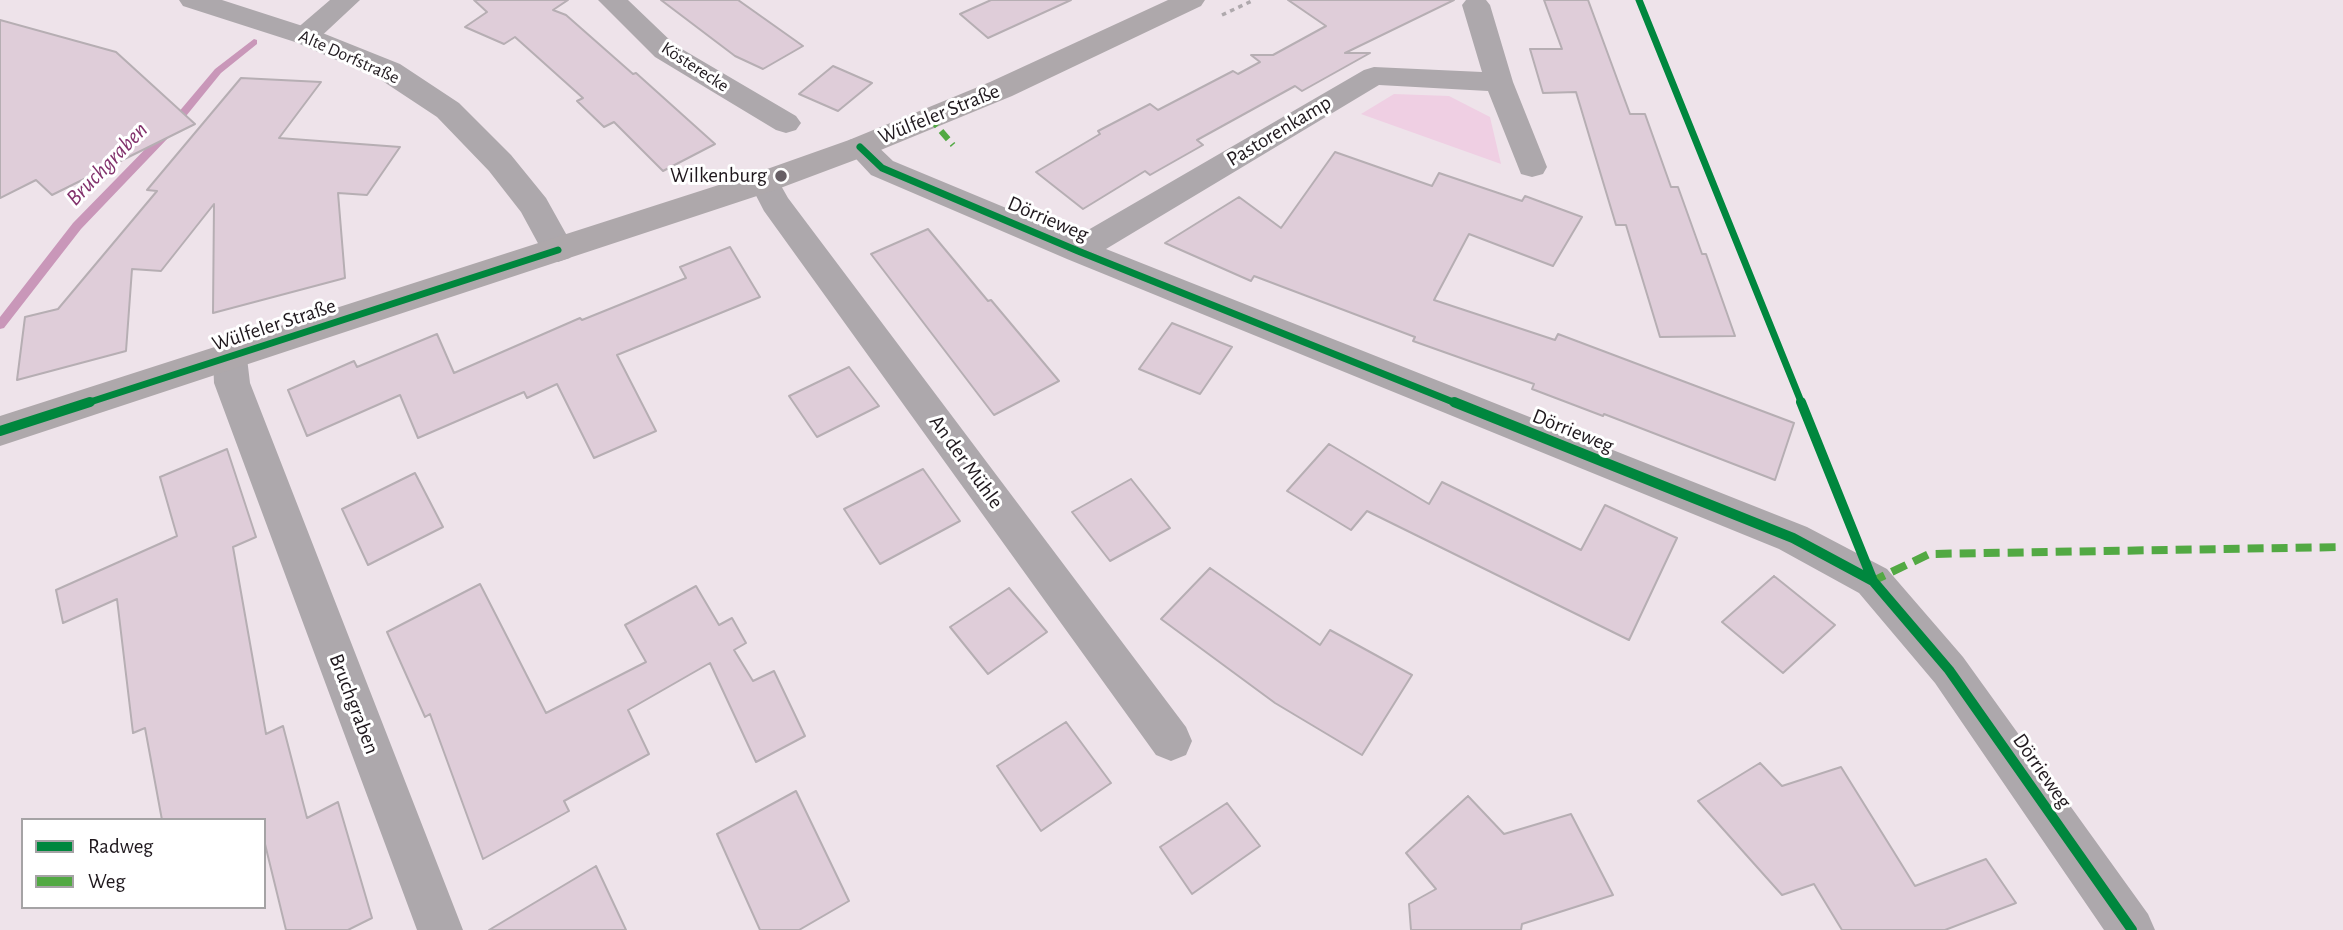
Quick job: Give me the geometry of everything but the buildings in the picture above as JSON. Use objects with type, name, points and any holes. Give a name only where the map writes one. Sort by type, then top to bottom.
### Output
[{"type":"main road","name":"Wülfeler Straße","points":[[0,431],[764,182],[860,147],[1001,89],[1191,0]]},
{"type":"street","name":"Alte Dorfstraße","points":[[193,0],[305,36],[389,71],[447,110],[500,163],[534,206],[558,250]]},
{"type":"street","points":[[305,36],[346,0]]},
{"type":"street","name":"Kösterecke","points":[[612,0],[665,51],[786,123]]},
{"type":"street","points":[[1476,5],[1499,82],[1532,167]]},
{"type":"street","name":"Pastorenkamp","points":[[1078,251],[1374,76],[1499,82]]},
{"type":"street","name":"Dörrieweg","points":[[860,147],[882,168],[1078,251],[1793,538],[1873,581],[1949,670],[2132,930]]},
{"type":"street","name":"An der Mühle","points":[[764,182],[775,203],[1171,741]]},
{"type":"street","name":"Bruchgraben","points":[[230,358],[232,383],[440,930]]},
{"type":"shaded area","points":[[1394,94],[1449,96],[1490,117],[1501,164],[1361,114]]},
{"type":"waterway","name":"Bruchgraben","points":[[0,325],[77,226],[165,135],[218,71],[254,42]]},
{"type":"marked path","points":[[930,118],[953,145]]},
{"type":"marked path","points":[[1872,578],[1873,581],[1929,554],[2343,547]]},
{"type":"cycle path","points":[[1639,0],[1873,581]]},
{"type":"cycle path","points":[[860,147],[882,168],[1078,251],[1793,538],[1873,581],[1949,670],[2132,930]]},
{"type":"cycle path","points":[[0,431],[558,250]]},
{"type":"place","name":"Wilkenburg","points":[[781,176]]}]
